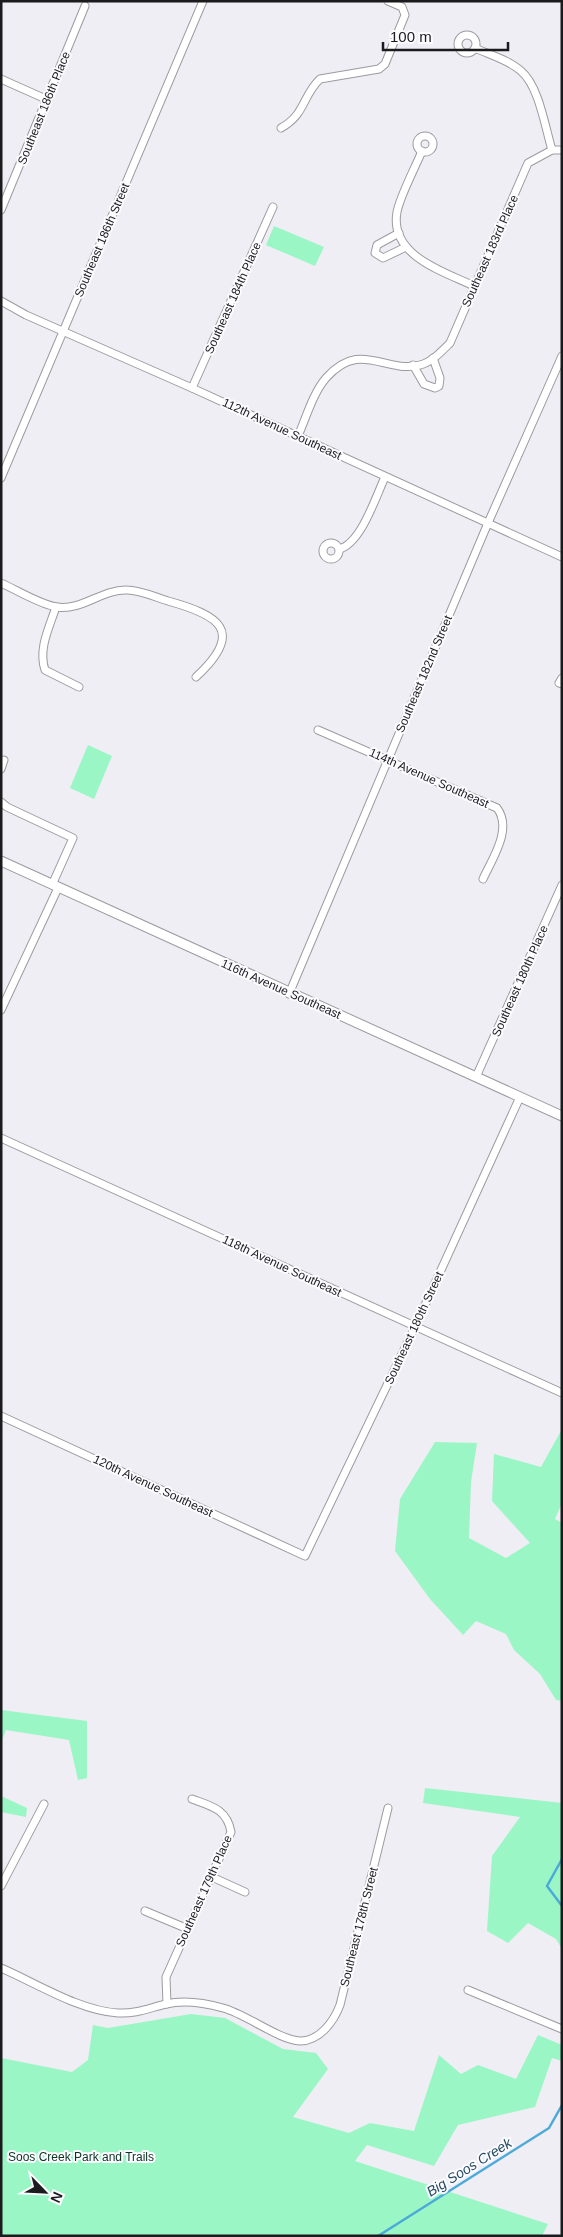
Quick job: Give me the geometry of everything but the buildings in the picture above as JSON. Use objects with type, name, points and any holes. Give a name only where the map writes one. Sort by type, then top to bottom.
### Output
[{"type":"street","name":"Southeast 186th Street","points":[[1,478],[203,1]]},
{"type":"street","points":[[281,128],[298,116],[314,85],[320,79],[379,69],[385,64],[405,15],[402,8],[388,1]]},
{"type":"street","name":"Southeast 186th Place","points":[[1,210],[48,100],[85,6]]},
{"type":"street","points":[[475,48],[512,64],[529,80],[534,90],[552,150],[562,150]]},
{"type":"street","points":[[1,79],[48,100]]},
{"type":"street","name":"Southeast 183rd Place","points":[[298,436],[318,391],[326,378],[342,366],[354,359],[368,358],[402,365],[420,365],[433,358],[450,343],[528,163],[552,150]]},
{"type":"street","points":[[422,151],[396,213],[400,233],[411,254],[421,261],[474,286]]},
{"type":"street","name":"Southeast 184th Place","points":[[192,388],[273,208]]},
{"type":"street","points":[[400,233],[377,245],[375,253],[383,258],[405,245]]},
{"type":"street","name":"112th Avenue Southeast","points":[[1,301],[63,331],[562,557]]},
{"type":"street","name":"Southeast 182nd Street","points":[[289,994],[488,523],[562,356]]},
{"type":"street","points":[[413,365],[424,384],[435,388],[439,386],[440,378],[433,358]]},
{"type":"street","points":[[340,549],[355,540],[386,477]]},
{"type":"street","points":[[1,583],[56,607],[67,608],[114,591],[130,590],[207,614],[217,623],[222,632],[222,640],[213,661],[196,677]]},
{"type":"street","points":[[56,607],[42,650],[42,661],[45,670],[79,687]]},
{"type":"street","name":"114th Avenue Southeast","points":[[318,730],[497,808],[501,814],[504,830],[483,880]]},
{"type":"street","points":[[1,769],[4,760]]},
{"type":"street","points":[[1,802],[7,807],[73,838],[55,886],[1,1010]]},
{"type":"street","name":"116th Avenue Southeast","points":[[1,861],[289,994],[562,1116]]},
{"type":"street","name":"Southeast 180th Place","points":[[476,1077],[562,885]]},
{"type":"street","name":"Southeast 180th Street","points":[[305,1556],[415,1327],[520,1097]]},
{"type":"street","name":"118th Avenue Southeast","points":[[1,1138],[562,1394]]},
{"type":"street","name":"120th Avenue Southeast","points":[[1,1416],[305,1556]]},
{"type":"street","name":"Southeast 179th Place","points":[[167,2004],[166,1977],[231,1832],[229,1821],[224,1813],[218,1808],[192,1799]]},
{"type":"street","points":[[1,1886],[44,1804]]},
{"type":"street","name":"Southeast 178th Street","points":[[167,2004],[183,2002],[225,2008],[300,2041],[314,2037],[331,2023],[340,2005],[388,1808]]},
{"type":"street","points":[[212,1877],[245,1892]]},
{"type":"street","points":[[145,1911],[188,1929]]},
{"type":"street","points":[[1,1968],[96,2010],[136,2013],[167,2004]]},
{"type":"street","points":[[468,1990],[562,2029]]},
{"type":"green space","points":[[274,226],[324,247],[315,266],[266,245]]},
{"type":"green space","points":[[88,745],[112,756],[94,799],[70,788]]},
{"type":"green space","points":[[562,1429],[562,1503],[555,1519],[562,1523],[562,1701],[556,1700],[540,1674],[514,1650],[506,1634],[476,1621],[463,1635],[430,1599],[395,1551],[400,1499],[435,1442],[477,1443],[471,1482],[469,1538],[506,1558],[530,1543],[492,1501],[494,1454],[541,1467]]},
{"type":"green space","points":[[1,1710],[87,1721],[87,1778],[78,1780],[69,1740],[6,1730],[1,1743]]},
{"type":"green space","points":[[425,1788],[562,1803],[562,1949],[556,1939],[528,1923],[508,1943],[487,1931],[492,1856],[520,1817],[423,1803]]},
{"type":"green space","points":[[1,1796],[27,1808],[26,1817],[1,1812]]},
{"type":"green space","name":"Soos Creek Park and Trails","points":[[191,2014],[225,2018],[283,2049],[316,2053],[328,2069],[293,2117],[349,2133],[370,2123],[414,2131],[439,2055],[461,2074],[478,2065],[516,2079],[538,2035],[562,2045],[562,2061],[552,2058],[535,2107],[458,2125],[434,2166],[367,2145],[355,2161],[548,2224],[542,2236],[1,2236],[1,2058],[72,2072],[88,2060],[93,2025],[108,2028]]},
{"type":"waterway","name":"Big Soos Creek","points":[[562,1859],[547,1886],[562,1906]]},
{"type":"waterway","name":"Big Soos Creek","points":[[378,2236],[549,2128],[562,2105]]}]
